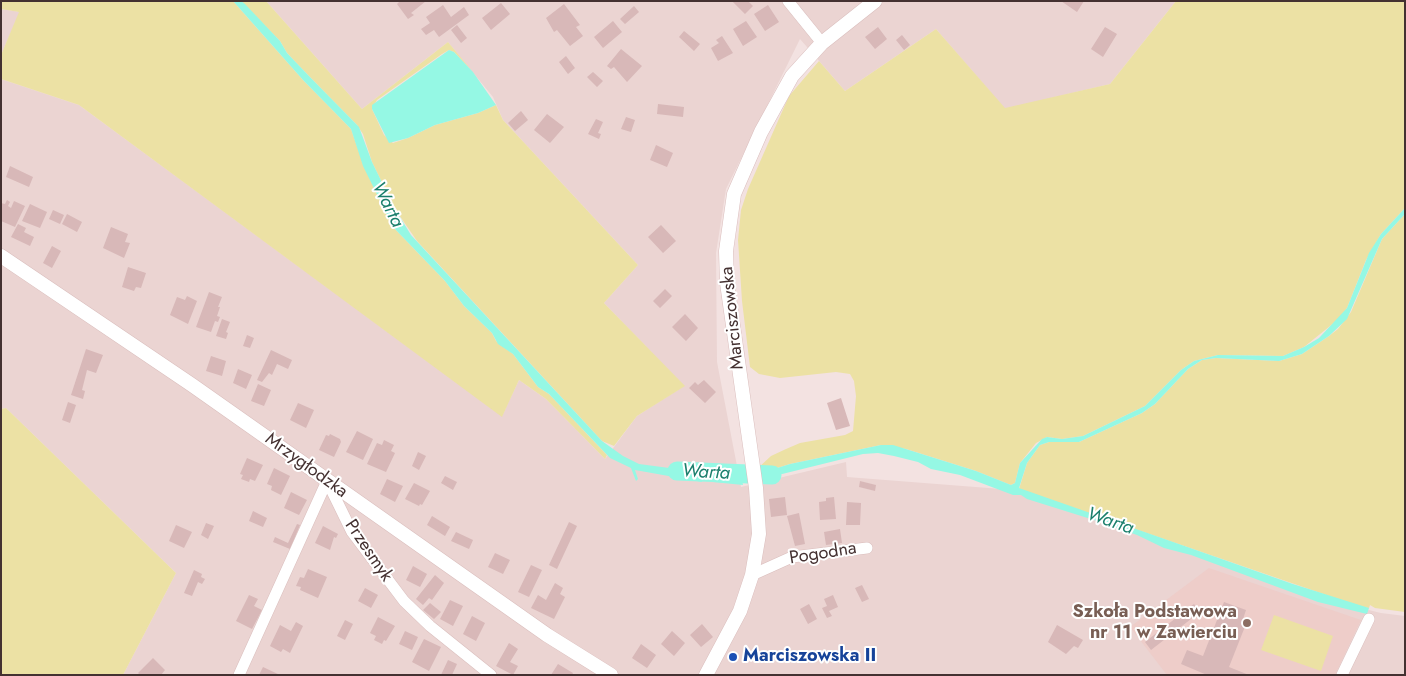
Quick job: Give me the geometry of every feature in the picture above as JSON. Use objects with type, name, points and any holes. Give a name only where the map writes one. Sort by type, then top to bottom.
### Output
[{"type":"street","points":[[788,1],[822,43]]},
{"type":"street","name":"Marciszowska","points":[[706,675],[740,611],[752,575],[758,534],[756,488],[727,283],[726,250],[729,217],[738,181],[775,106],[798,68],[822,43],[876,1]]},
{"type":"street","name":"Mrzygłodzka","points":[[1,256],[192,385],[547,635],[611,675]]},
{"type":"street","points":[[239,675],[327,481]]},
{"type":"street","name":"Przesmyk","points":[[327,481],[352,532],[404,601],[430,626],[491,675]]},
{"type":"street","name":"Pogodna","points":[[752,575],[792,557],[867,548]]},
{"type":"street","points":[[1342,675],[1369,619]]},
{"type":"shaded area","points":[[1,1],[233,1],[303,80],[351,129],[364,166],[393,227],[445,281],[464,306],[492,333],[496,341],[513,354],[538,387],[549,394],[607,455],[605,459],[546,399],[519,380],[502,417],[79,105],[1,79],[1,55],[19,12],[1,9]]},
{"type":"shaded area","points":[[241,1],[266,1],[362,109],[448,42],[473,72],[454,52],[449,50],[377,100],[372,109],[384,135],[393,143],[435,125],[478,113],[496,105],[503,120],[638,265],[604,303],[685,386],[637,416],[614,446],[602,441],[417,241],[395,209],[372,162],[363,134],[357,125],[287,53],[280,41]]},
{"type":"shaded area","points":[[266,1],[1176,1],[1110,84],[1005,109],[936,29],[845,91],[800,39],[726,189],[716,253],[717,362],[741,487],[846,462],[847,477],[1014,490],[1348,605],[1381,613],[1405,616],[1405,675],[123,675],[176,573],[6,408],[1,409],[1,79],[79,105],[502,416],[519,380],[546,399],[605,459],[637,416],[684,386],[604,303],[638,265],[503,120],[493,97],[448,42],[362,109]]},
{"type":"shaded area","points":[[1176,1],[1405,1],[1405,208],[1381,234],[1366,260],[1347,308],[1340,318],[1304,347],[1283,356],[1218,355],[1194,361],[1181,370],[1145,406],[1083,436],[1062,439],[1047,437],[1036,443],[1020,463],[1015,483],[1011,485],[976,471],[906,449],[881,445],[790,464],[761,473],[758,468],[771,456],[786,449],[800,443],[845,435],[853,431],[856,396],[854,381],[850,374],[836,372],[780,378],[759,374],[750,367],[742,301],[738,240],[741,210],[748,189],[789,96],[819,61],[845,91],[936,29],[1005,108],[1110,84]]},
{"type":"shaded area","points":[[1,9],[20,12],[1,55]]},
{"type":"shaded area","points":[[1405,214],[1405,612],[1375,608],[1370,605],[1369,608],[1361,607],[1019,489],[1027,463],[1040,445],[1049,442],[1079,442],[1142,413],[1155,404],[1188,369],[1202,360],[1216,358],[1279,361],[1302,354],[1329,336],[1338,329],[1351,312],[1382,239]]},
{"type":"shaded area","points":[[6,408],[176,573],[123,675],[1,675],[1,409]]},
{"type":"shaded area","name":"Szkoła Podstawowa nr 11 w Zawierciu","points":[[1209,568],[1361,620],[1335,675],[1167,675],[1130,627]]},
{"type":"shaded area","points":[[1274,615],[1333,636],[1321,671],[1261,650]]},
{"type":"water","points":[[233,1],[241,1],[245,4],[280,41],[287,53],[359,127],[372,162],[395,209],[411,235],[602,441],[623,456],[639,464],[692,471],[704,467],[702,482],[635,470],[638,479],[636,481],[631,468],[610,458],[549,394],[538,387],[513,354],[498,344],[492,333],[464,306],[445,281],[393,227],[363,166],[351,129],[303,80]]},
{"type":"water","points":[[449,50],[454,52],[473,72],[496,105],[478,113],[435,125],[408,138],[389,143],[372,109],[372,105]]},
{"type":"water","points":[[1405,208],[1405,214],[1382,239],[1347,319],[1329,336],[1302,354],[1279,361],[1216,358],[1202,360],[1188,369],[1155,404],[1142,413],[1079,442],[1049,442],[1040,445],[1027,463],[1019,488],[1293,584],[1369,608],[1367,614],[1318,602],[1191,555],[1164,548],[1137,535],[1094,520],[1027,499],[1021,495],[1013,495],[960,475],[931,469],[918,462],[894,456],[878,453],[863,454],[762,479],[761,473],[790,464],[881,445],[893,445],[976,471],[1011,485],[1015,483],[1020,463],[1042,439],[1047,437],[1062,439],[1083,436],[1145,406],[1181,370],[1194,361],[1218,355],[1283,356],[1319,338],[1347,308],[1369,253],[1381,234]]},
{"type":"water","points":[[715,469],[740,469],[743,485],[713,482]]},
{"type":"building","points":[[400,1],[426,1],[411,13],[414,15],[408,19],[397,4]]},
{"type":"building","points":[[732,1],[748,1],[753,6],[745,14]]},
{"type":"building","points":[[1061,1],[1084,1],[1077,12]]},
{"type":"building","points":[[501,3],[510,14],[491,30],[482,18]]},
{"type":"building","points":[[564,4],[580,25],[576,27],[583,36],[570,46],[557,30],[554,32],[546,18]]},
{"type":"building","points":[[443,5],[451,17],[464,7],[469,15],[439,37],[434,30],[426,35],[421,29],[430,23],[426,17]]},
{"type":"building","points":[[768,5],[779,22],[765,31],[754,14]]},
{"type":"building","points":[[634,6],[639,12],[625,24],[620,19]]},
{"type":"building","points":[[613,21],[622,32],[603,48],[594,37]]},
{"type":"building","points":[[746,21],[757,37],[743,46],[733,29]]},
{"type":"building","points":[[457,25],[467,38],[461,43],[451,30]]},
{"type":"building","points":[[878,27],[887,39],[875,49],[865,37]]},
{"type":"building","points":[[1105,27],[1117,34],[1103,57],[1091,49]]},
{"type":"building","points":[[684,31],[700,44],[694,51],[679,37]]},
{"type":"building","points":[[902,35],[910,45],[904,50],[896,40]]},
{"type":"building","points":[[722,36],[733,53],[718,61],[711,48],[719,43],[716,40]]},
{"type":"building","points":[[621,49],[642,66],[627,82],[614,67],[611,69],[607,66]]},
{"type":"building","points":[[566,56],[575,68],[568,74],[559,62]]},
{"type":"building","points":[[593,72],[603,81],[597,87],[587,77]]},
{"type":"building","points":[[658,104],[684,107],[683,117],[657,114]]},
{"type":"building","points":[[521,111],[528,120],[515,131],[508,123]]},
{"type":"building","points":[[547,114],[564,127],[550,143],[534,130]]},
{"type":"building","points":[[626,117],[635,120],[631,132],[621,129]]},
{"type":"building","points":[[596,119],[603,122],[598,133],[601,134],[599,139],[588,134]]},
{"type":"building","points":[[656,145],[673,153],[667,167],[650,160]]},
{"type":"building","points":[[10,166],[33,177],[29,187],[6,177]]},
{"type":"building","points":[[7,200],[10,202],[8,206],[11,208],[14,201],[25,206],[15,227],[1,221],[1,203],[5,204]]},
{"type":"building","points":[[30,204],[47,212],[40,228],[22,221]]},
{"type":"building","points":[[53,210],[64,215],[60,224],[49,219]]},
{"type":"building","points":[[67,214],[82,222],[77,232],[62,224]]},
{"type":"building","points":[[18,224],[26,228],[24,232],[34,237],[30,246],[11,237]]},
{"type":"building","points":[[661,225],[676,241],[663,253],[648,237]]},
{"type":"building","points":[[111,227],[128,234],[125,242],[130,243],[124,258],[103,248]]},
{"type":"building","points":[[52,246],[61,251],[52,268],[43,263]]},
{"type":"building","points":[[128,267],[146,273],[141,288],[136,287],[134,291],[122,287]]},
{"type":"building","points":[[665,289],[672,296],[660,308],[653,301]]},
{"type":"building","points":[[209,292],[222,297],[217,316],[220,317],[218,322],[215,321],[211,332],[196,327]]},
{"type":"building","points":[[187,296],[197,301],[188,324],[170,315],[177,297],[185,300]]},
{"type":"building","points":[[685,314],[698,328],[686,341],[672,327]]},
{"type":"building","points":[[222,319],[230,322],[226,332],[228,333],[226,339],[216,336]]},
{"type":"building","points":[[247,335],[254,338],[250,348],[243,346]]},
{"type":"building","points":[[86,349],[103,355],[96,373],[87,370],[82,390],[85,391],[83,399],[71,395]]},
{"type":"building","points":[[271,350],[292,360],[288,369],[277,364],[272,375],[269,373],[262,382],[257,380]]},
{"type":"building","points":[[211,356],[226,361],[222,376],[206,371]]},
{"type":"building","points":[[238,369],[252,375],[246,389],[233,383]]},
{"type":"building","points":[[704,380],[716,392],[705,403],[689,388],[695,382],[698,385]]},
{"type":"building","points":[[258,384],[271,390],[264,406],[251,401]]},
{"type":"building","points":[[841,398],[850,426],[836,430],[827,403]]},
{"type":"building","points":[[68,402],[76,405],[70,423],[62,420]]},
{"type":"building","points":[[298,403],[314,410],[306,428],[290,420]]},
{"type":"building","points":[[357,431],[373,439],[363,460],[346,452]]},
{"type":"building","points":[[330,434],[340,439],[341,442],[334,457],[319,450],[326,435],[329,436]]},
{"type":"building","points":[[384,440],[394,445],[391,451],[395,453],[386,472],[367,464],[377,443],[382,445]]},
{"type":"building","points":[[418,452],[426,456],[419,470],[412,466]]},
{"type":"building","points":[[247,458],[263,465],[255,481],[250,479],[249,482],[241,479],[243,475],[240,474]]},
{"type":"building","points":[[274,468],[290,476],[281,495],[271,490],[272,486],[267,484]]},
{"type":"building","points":[[445,476],[457,482],[453,490],[441,483]]},
{"type":"building","points":[[387,479],[403,486],[395,502],[380,494]]},
{"type":"building","points":[[860,481],[876,485],[875,491],[859,487]]},
{"type":"building","points":[[414,483],[430,491],[422,505],[420,504],[419,506],[405,499]]},
{"type":"building","points":[[291,492],[307,500],[299,515],[284,508]]},
{"type":"building","points":[[785,497],[787,515],[771,517],[769,499]]},
{"type":"building","points":[[834,497],[836,519],[820,520],[819,502],[826,501],[826,498]]},
{"type":"building","points":[[847,502],[861,503],[860,525],[846,525]]},
{"type":"building","points":[[253,511],[267,518],[263,527],[249,521]]},
{"type":"building","points":[[799,513],[805,544],[795,546],[787,516]]},
{"type":"building","points":[[432,516],[450,527],[445,536],[427,525]]},
{"type":"building","points":[[569,522],[577,526],[557,569],[549,565]]},
{"type":"building","points":[[206,523],[214,526],[208,539],[201,535]]},
{"type":"building","points":[[297,524],[300,525],[290,549],[273,542],[275,537],[288,543]]},
{"type":"building","points":[[176,525],[192,532],[184,548],[169,541]]},
{"type":"building","points":[[323,526],[338,534],[336,538],[334,537],[330,550],[315,543]]},
{"type":"building","points":[[840,529],[842,543],[826,545],[824,532]]},
{"type":"building","points":[[456,532],[473,540],[469,549],[451,541]]},
{"type":"building","points":[[495,553],[510,560],[503,574],[488,567]]},
{"type":"building","points":[[531,565],[542,570],[529,597],[518,592]]},
{"type":"building","points":[[413,566],[427,574],[420,587],[406,580]]},
{"type":"building","points":[[308,569],[327,577],[318,598],[300,590],[301,587],[296,586],[300,577],[304,578]]},
{"type":"building","points":[[194,570],[202,574],[201,577],[205,579],[202,584],[198,582],[192,596],[184,593]]},
{"type":"building","points":[[435,575],[444,583],[432,600],[429,598],[423,605],[416,599]]},
{"type":"building","points":[[555,583],[563,588],[560,594],[565,597],[554,619],[531,608],[538,595],[546,600]]},
{"type":"building","points":[[862,585],[869,599],[862,602],[855,588]]},
{"type":"building","points":[[365,588],[378,595],[371,608],[358,601]]},
{"type":"building","points":[[249,595],[258,599],[254,606],[262,610],[252,629],[236,621]]},
{"type":"building","points":[[833,595],[838,607],[829,611],[832,616],[827,618],[822,608],[827,606],[824,599]]},
{"type":"building","points":[[450,600],[463,606],[453,626],[440,619]]},
{"type":"building","points":[[1224,602],[1246,610],[1242,622],[1246,624],[1229,667],[1249,675],[1207,675],[1181,664],[1187,650],[1203,656]]},
{"type":"building","points":[[430,603],[441,612],[434,619],[423,610]]},
{"type":"building","points":[[809,604],[817,619],[808,624],[800,609]]},
{"type":"building","points":[[1194,604],[1200,612],[1151,650],[1145,642]]},
{"type":"building","points":[[472,616],[485,623],[476,641],[463,634]]},
{"type":"building","points":[[378,617],[395,626],[382,644],[374,640],[376,636],[370,633]]},
{"type":"building","points":[[345,620],[353,624],[345,640],[337,636]]},
{"type":"building","points":[[296,622],[303,626],[290,653],[283,649],[281,652],[270,646],[280,625],[291,631]]},
{"type":"building","points":[[702,624],[713,637],[701,647],[690,635]]},
{"type":"building","points":[[1057,625],[1083,640],[1078,648],[1074,646],[1066,654],[1048,642]]},
{"type":"building","points":[[405,631],[418,637],[412,650],[399,644]]},
{"type":"building","points":[[672,631],[685,643],[674,656],[661,644]]},
{"type":"building","points":[[424,639],[441,647],[429,671],[412,662]]},
{"type":"building","points":[[509,643],[518,649],[510,662],[518,666],[513,675],[496,666]]},
{"type":"building","points":[[641,644],[656,655],[647,668],[632,658]]},
{"type":"building","points":[[153,658],[165,670],[161,675],[140,675],[138,673]]},
{"type":"building","points":[[448,660],[457,664],[452,675],[441,675]]},
{"type":"building","points":[[558,664],[573,673],[572,675],[551,675]]},
{"type":"building","points":[[263,667],[280,675],[259,675]]},
{"type":"waterway","name":"Warta","points":[[677,471],[772,475]]},
{"type":"place","name":"Szkoła Podstawowa nr 11 w Zawierciu","points":[[1247,623]]},
{"type":"place","name":"Marciszowska II","points":[[733,657]]}]
